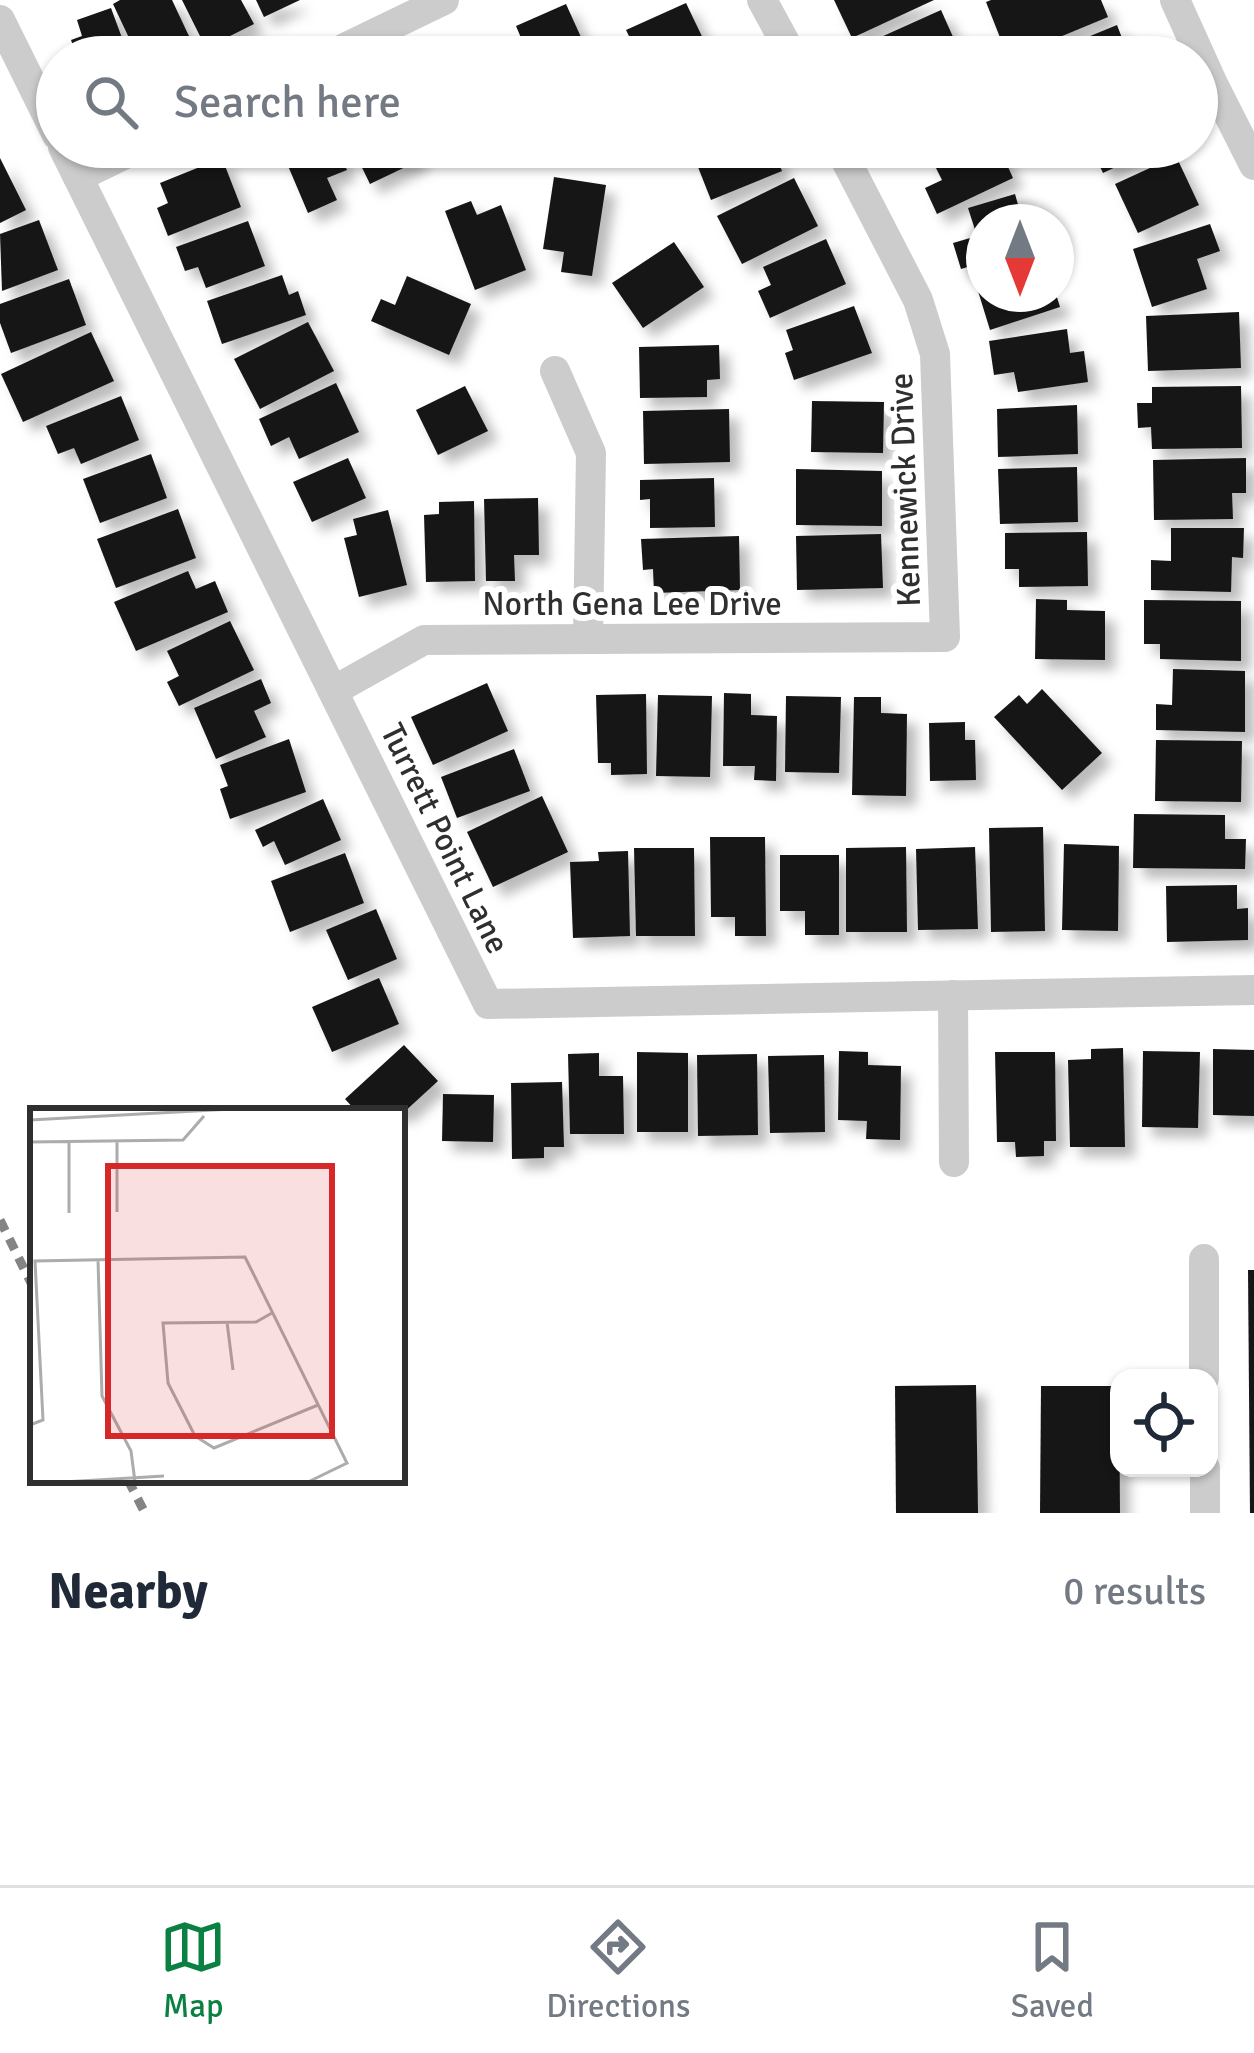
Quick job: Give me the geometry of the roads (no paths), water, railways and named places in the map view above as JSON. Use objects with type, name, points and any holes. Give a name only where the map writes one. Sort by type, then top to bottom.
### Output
[{"type":"street","points":[[369,36],[444,0]]},
{"type":"street","points":[[762,0],[782,36]]},
{"type":"street","points":[[1175,0],[1191,36]]},
{"type":"street","points":[[0,20],[36,93]]},
{"type":"street","points":[[1218,94],[1254,165]]},
{"type":"street","name":"Turrett Point Lane","points":[[74,168],[488,1004],[1254,990]]},
{"type":"street","points":[[78,177],[97,168]]},
{"type":"street","name":"Kennewick Drive","points":[[850,168],[918,300],[935,354],[945,637]]},
{"type":"street","points":[[555,371],[591,453],[587,639]]},
{"type":"street","name":"North Gena Lee Drive","points":[[333,691],[424,640],[945,637]]},
{"type":"street","points":[[952,995],[954,1162]]},
{"type":"street","points":[[1204,1259],[1204,1369]]},
{"type":"street","points":[[1205,1477],[1205,1513]]},
{"type":"railway","points":[[0,1220],[30,1281]]},
{"type":"railway","points":[[130,1483],[145,1513]]}]
